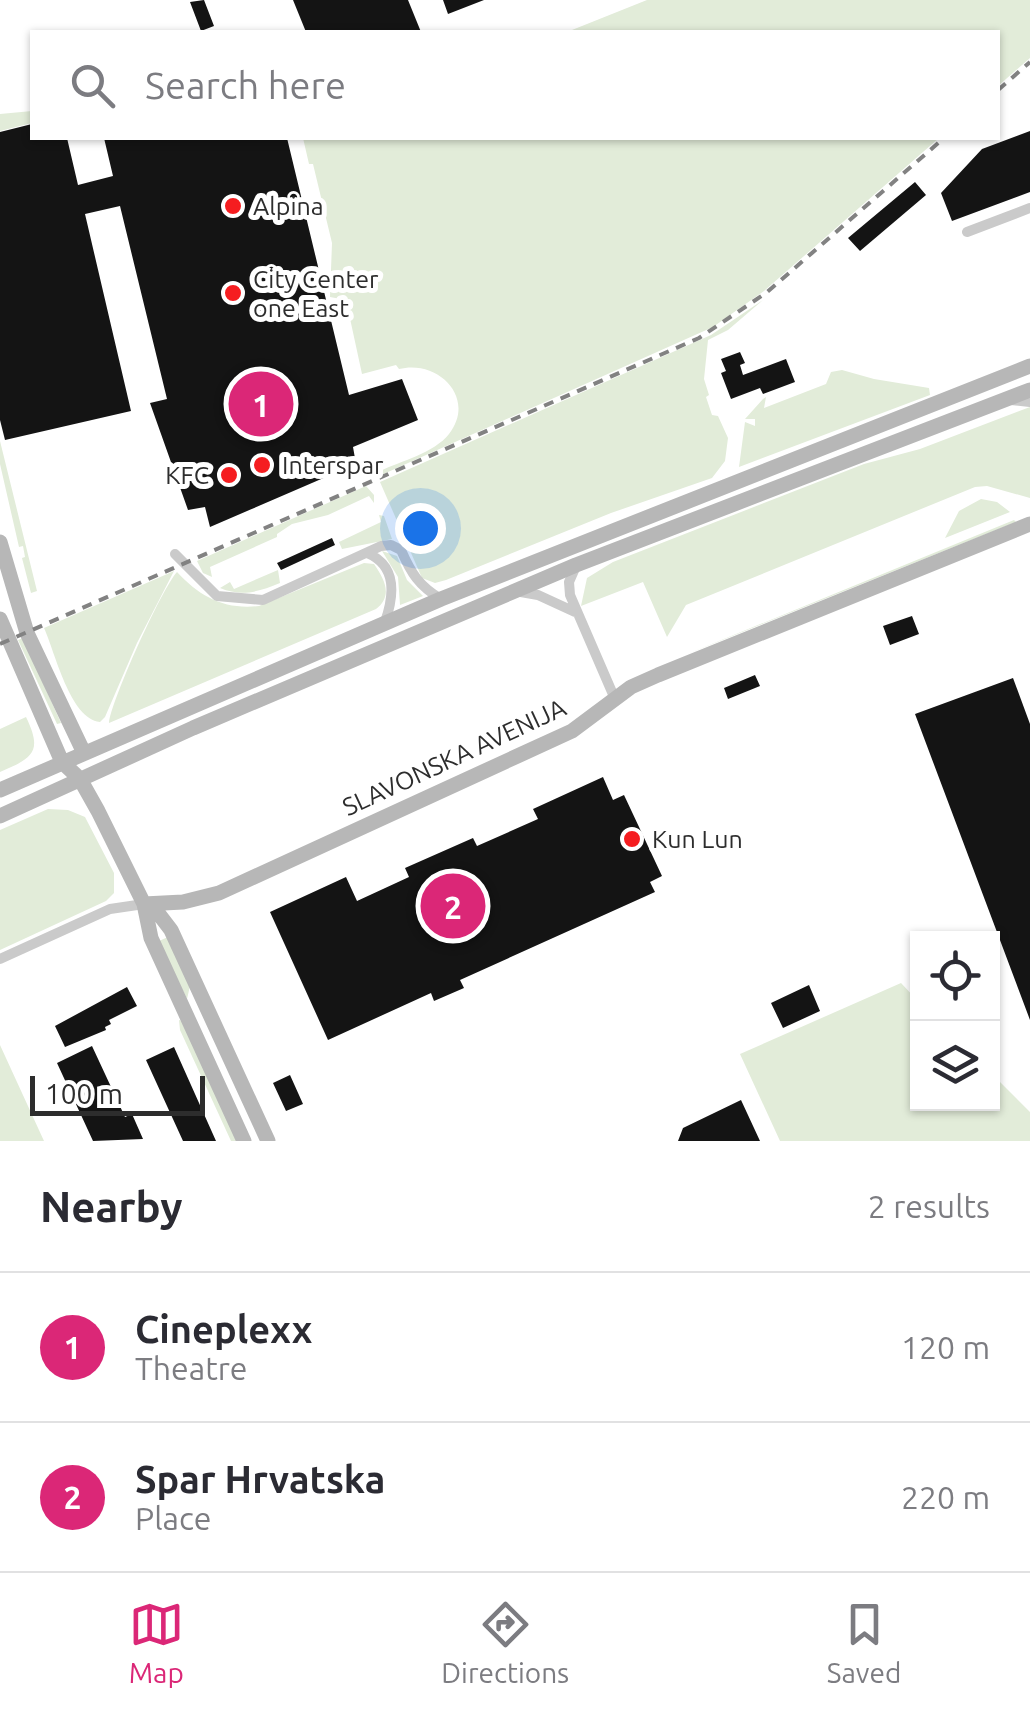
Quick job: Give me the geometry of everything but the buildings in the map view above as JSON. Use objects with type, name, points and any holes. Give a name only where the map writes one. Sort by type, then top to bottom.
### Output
[{"type":"main road","points":[[0,790],[385,622],[1030,366]]},
{"type":"main road","points":[[0,816],[193,728],[576,565],[1030,390]]},
{"type":"main road","name":"SLAVONSKA AVENIJA","points":[[144,904],[183,902],[229,888],[581,727],[631,687],[658,674],[1030,524]]},
{"type":"main road","points":[[0,542],[26,632],[84,753],[80,779]]},
{"type":"main road","points":[[0,619],[62,762],[80,779],[144,904],[151,938],[244,1141]]},
{"type":"main road","points":[[170,930],[171,917],[183,902]]},
{"type":"main road","points":[[144,904],[158,913],[170,930],[268,1141]]},
{"type":"street","points":[[967,232],[1030,208]]},
{"type":"street","points":[[1005,400],[1030,402]]},
{"type":"street","points":[[175,554],[217,596],[263,600],[381,546],[401,550],[415,580],[441,599]]},
{"type":"street","points":[[368,553],[384,564],[392,586],[394,598],[385,622]]},
{"type":"street","points":[[576,565],[569,582],[576,612],[616,699]]},
{"type":"street","points":[[514,591],[538,595],[576,612]]},
{"type":"street","name":"SLAVONSKA AVENIJA","points":[[0,959],[110,909],[144,904]]},
{"type":"green space","points":[[647,0],[1030,0],[1030,58],[1000,84],[1000,30],[572,30]]},
{"type":"green space","points":[[30,111],[30,124],[0,131],[0,114]]},
{"type":"green space","points":[[303,140],[937,140],[764,291],[713,327],[379,476],[380,471],[443,441],[456,420],[456,395],[449,384],[427,370],[399,369],[396,365],[362,374],[346,300],[330,297],[332,243],[313,164],[309,164]]},
{"type":"green space","points":[[763,300],[728,330],[708,340],[706,397],[712,415],[718,416],[728,438],[725,461],[712,478],[611,513],[446,580],[435,583],[422,578],[380,482],[711,335]]},
{"type":"green space","points":[[842,370],[929,388],[930,395],[739,467],[745,422],[755,426],[755,419],[745,419],[763,399],[766,397],[764,408],[826,384],[831,372]]},
{"type":"green space","points":[[1030,407],[1030,498],[987,486],[975,487],[686,605],[667,637],[643,582],[581,606],[587,578],[613,562],[864,464],[920,449]]},
{"type":"green space","points":[[0,441],[37,591],[31,593],[23,546],[19,547],[0,464]]},
{"type":"green space","points":[[366,486],[374,495],[374,503],[369,496],[328,515],[292,524],[277,537],[210,567],[212,577],[203,573],[197,561]]},
{"type":"green space","points":[[981,499],[997,502],[1010,512],[945,538],[959,511]]},
{"type":"green space","points":[[379,515],[384,516],[392,539],[342,549],[339,542],[381,522]]},
{"type":"green space","points":[[1014,520],[1016,522],[685,655]]},
{"type":"green space","points":[[382,551],[397,556],[407,580],[423,596],[400,605],[398,577]]},
{"type":"green space","points":[[364,563],[374,564],[386,588],[376,609],[109,723],[138,645],[177,572],[214,600],[247,607],[259,606]]},
{"type":"green space","points":[[278,570],[280,583],[264,589],[243,593],[220,588],[230,582],[234,589]]},
{"type":"green space","points":[[174,571],[105,717],[100,722],[89,718],[72,697],[44,628]]},
{"type":"green space","points":[[23,638],[61,723],[57,724],[18,640]]},
{"type":"green space","points":[[26,717],[34,738],[32,752],[0,772],[0,729]]},
{"type":"green space","points":[[48,809],[68,810],[85,817],[114,873],[114,893],[106,901],[0,950],[0,830]]},
{"type":"green space","points":[[168,937],[190,986],[187,999],[159,941]]},
{"type":"green space","points":[[901,983],[910,993],[910,1111],[1000,1111],[1000,1082],[1030,1112],[1030,1141],[780,1141],[740,1054]]},
{"type":"green space","points":[[179,1020],[237,1141],[231,1141],[180,1030]]},
{"type":"green space","points":[[0,1045],[44,1141],[0,1141]]},
{"type":"railway","points":[[1000,88],[1030,62]]},
{"type":"railway","points":[[0,644],[699,338],[766,293],[942,140]]},
{"type":"place","name":"Alpina","points":[[233,206]]},
{"type":"place","name":"City Center one East","points":[[233,293]]},
{"type":"place","name":"Cineplexx","points":[[261,404]]},
{"type":"place","name":"Interspar","points":[[262,465]]},
{"type":"place","name":"KFC","points":[[229,475]]},
{"type":"place","name":"Kun Lun","points":[[632,839]]},
{"type":"place","name":"Spar Hrvatska","points":[[453,906]]}]
